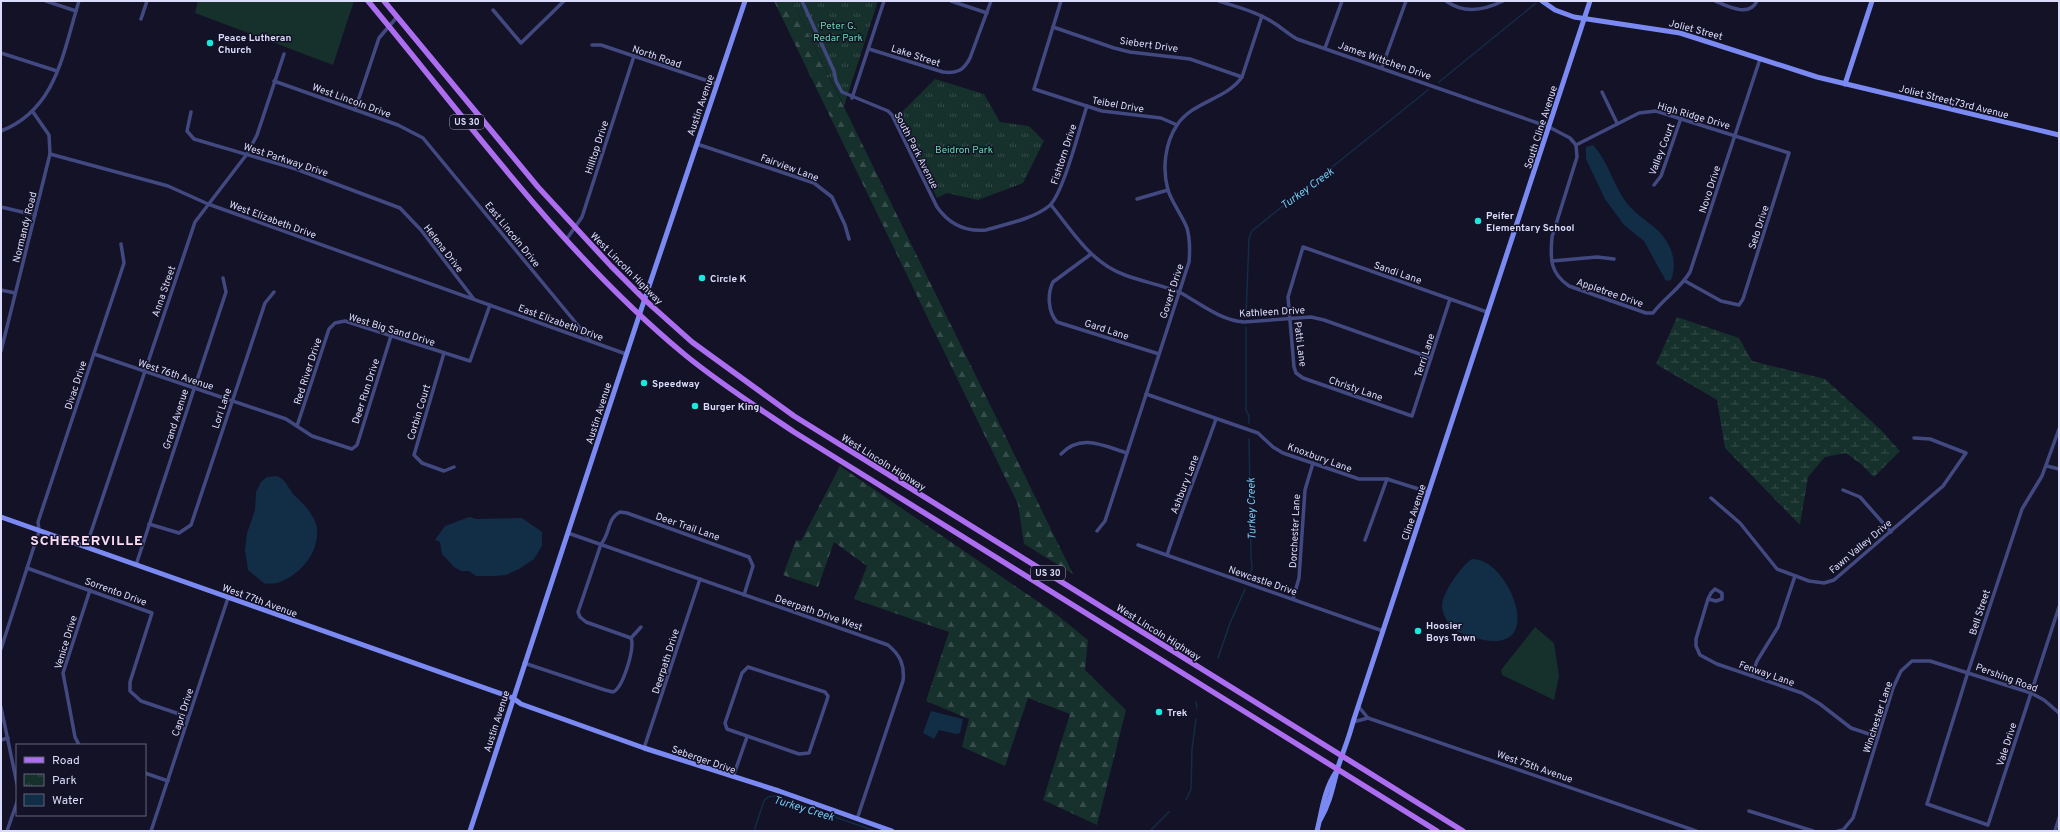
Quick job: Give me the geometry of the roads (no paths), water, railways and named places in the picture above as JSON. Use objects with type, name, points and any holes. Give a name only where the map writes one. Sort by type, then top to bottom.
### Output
[{"type":"main road","name":"US 30","points":[[368,1],[526,194],[566,240],[684,354],[733,391],[794,432],[1437,831]]},
{"type":"main road","name":"West Lincoln Highway","points":[[384,1],[575,229],[644,300],[692,342],[794,416],[1463,831]]},
{"type":"street","points":[[46,1],[76,11]]},
{"type":"street","points":[[1,131],[23,121],[44,99],[57,71],[80,1]]},
{"type":"street","points":[[141,19],[147,1]]},
{"type":"street","points":[[493,10],[521,44],[564,1]]},
{"type":"street","name":"Austin Avenue","points":[[470,831],[626,354],[745,1]]},
{"type":"street","points":[[802,1],[834,71],[839,87],[842,92],[852,98],[884,1]]},
{"type":"street","points":[[951,1],[987,13],[991,1]]},
{"type":"street","points":[[1053,27],[1062,1]]},
{"type":"street","name":"James Wittchen Drive","points":[[1219,1],[1262,16],[1275,23],[1285,32],[1297,39],[1382,67],[1549,127],[1570,138],[1576,145]]},
{"type":"street","points":[[1325,48],[1342,1]]},
{"type":"street","points":[[1382,67],[1406,1]]},
{"type":"street","points":[[1446,1],[1461,9],[1478,10],[1503,1]]},
{"type":"street","name":"Joliet Street","points":[[1542,1],[1565,14],[1584,19],[1602,20],[1680,33],[1845,84]]},
{"type":"street","name":"South Cline Avenue","points":[[1505,259],[1590,1]]},
{"type":"street","points":[[1715,1],[1740,11],[1750,8],[1757,1]]},
{"type":"street","points":[[1845,84],[1872,1]]},
{"type":"street","name":"Lake Street","points":[[869,49],[951,74],[966,66],[987,13]]},
{"type":"street","points":[[1242,77],[1262,16]]},
{"type":"street","points":[[355,110],[380,38],[397,17]]},
{"type":"street","name":"Siebert Drive","points":[[1053,27],[1114,48],[1130,52],[1190,59],[1242,77]]},
{"type":"street","name":"Teibel Drive","points":[[1053,27],[1034,89],[1087,106],[1119,114],[1161,118],[1177,125]]},
{"type":"street","name":"North Road","points":[[592,45],[601,45],[717,84]]},
{"type":"street","points":[[1,53],[57,71]]},
{"type":"street","name":"Anna Street","points":[[86,547],[195,222],[247,154],[257,135],[284,54]]},
{"type":"street","name":"Hilltop Drive","points":[[566,240],[582,217],[634,56]]},
{"type":"street","name":"Novo Drive","points":[[1653,313],[1661,301],[1685,281],[1693,262],[1760,58]]},
{"type":"street","name":"Govert Drive","points":[[1097,531],[1105,521],[1189,262],[1190,248],[1187,229],[1168,190],[1166,158],[1167,148],[1177,125],[1195,108],[1236,85],[1242,77]]},
{"type":"street","name":"West Lincoln Drive","points":[[274,81],[412,131],[423,138]]},
{"type":"street","name":"Joliet Street;73rd Avenue","points":[[1845,84],[2059,135]]},
{"type":"street","points":[[1602,92],[1617,123]]},
{"type":"street","name":"South Park Avenue","points":[[852,98],[888,111],[892,115],[937,207],[944,217],[951,223],[968,229],[986,230],[1042,211],[1051,205]]},
{"type":"street","name":"Fishtorn Drive","points":[[1051,205],[1061,185],[1087,106]]},
{"type":"street","name":"High Ridge Drive","points":[[1576,145],[1640,112],[1656,110],[1789,153]]},
{"type":"street","name":"Normandy Road","points":[[1,351],[50,154],[49,135],[33,112]]},
{"type":"street","name":"West Parkway Drive","points":[[191,112],[187,130],[194,139],[296,169],[400,208]]},
{"type":"street","name":"Valley Court","points":[[1654,185],[1661,176],[1681,118]]},
{"type":"street","name":"East Lincoln Drive","points":[[423,138],[591,340]]},
{"type":"street","name":"Fairview Lane","points":[[697,144],[814,183],[832,197],[845,225],[849,239]]},
{"type":"street","points":[[1576,145],[1578,157],[1552,237],[1552,261],[1597,257],[1614,259]]},
{"type":"street","name":"Selo Drive","points":[[1685,281],[1721,301],[1739,306],[1743,299],[1789,153]]},
{"type":"street","name":"West Elizabeth Drive","points":[[50,154],[168,186],[208,204],[490,305]]},
{"type":"street","points":[[1137,199],[1168,190]]},
{"type":"street","name":"Kathleen Drive","points":[[1051,205],[1091,254],[1112,270],[1179,293],[1220,316],[1234,322],[1311,317],[1324,320],[1431,358]]},
{"type":"street","points":[[1,207],[35,215]]},
{"type":"street","name":"Helena Drive","points":[[400,208],[421,230],[474,299]]},
{"type":"street","name":"Divac Drive","points":[[1,648],[39,531],[38,522],[124,262],[121,244]]},
{"type":"street","name":"Sandi Lane","points":[[1302,247],[1487,312]]},
{"type":"street","name":"Patti Lane","points":[[1296,373],[1294,367],[1288,297],[1302,247]]},
{"type":"street","name":"Gard Lane","points":[[1091,254],[1053,282],[1050,306],[1052,316],[1058,322],[1159,354]]},
{"type":"street","name":"Cline Avenue","points":[[1317,831],[1322,805],[1331,779],[1338,770],[1505,259]]},
{"type":"street","name":"Appletree Drive","points":[[1552,261],[1554,273],[1560,280],[1569,286],[1646,313],[1653,313]]},
{"type":"street","name":"Grand Avenue","points":[[136,565],[226,292],[223,278]]},
{"type":"street","points":[[1,290],[15,293]]},
{"type":"street","name":"Lori Lane","points":[[149,524],[179,533],[191,525],[231,401],[265,303],[274,292]]},
{"type":"street","name":"Terri Lane","points":[[1412,416],[1450,299]]},
{"type":"street","name":"East Elizabeth Drive","points":[[490,305],[591,340],[626,354]]},
{"type":"street","name":"West Big Sand Drive","points":[[335,323],[345,321],[470,361],[490,305]]},
{"type":"street","name":"Red River Drive","points":[[297,426],[330,329],[335,323]]},
{"type":"street","name":"Deer Run Drive","points":[[352,449],[357,445],[391,336]]},
{"type":"street","name":"Corbin Court","points":[[444,353],[414,455],[422,463],[444,471],[454,467]]},
{"type":"street","name":"West 76th Avenue","points":[[94,354],[286,419],[312,436],[352,449]]},
{"type":"street","name":"Christy Lane","points":[[1296,373],[1303,378],[1412,416]]},
{"type":"street","name":"Knoxbury Lane","points":[[1146,394],[1258,433],[1273,447],[1283,453],[1359,479],[1387,479],[1428,492]]},
{"type":"street","name":"Ashbury Lane","points":[[1167,555],[1188,492],[1194,481],[1216,419]]},
{"type":"street","name":"Bell Street","points":[[1927,804],[1968,672],[2022,509],[2047,466],[2059,429]]},
{"type":"street","name":"Fawn Valley Drive","points":[[1711,498],[1740,523],[1777,569],[1817,582],[1834,580],[1943,486],[1966,453],[1930,439],[1914,438]]},
{"type":"street","points":[[1061,454],[1068,446],[1077,442],[1091,442],[1127,453]]},
{"type":"street","name":"Dorchester Lane","points":[[1293,599],[1299,578],[1305,490],[1313,463]]},
{"type":"street","points":[[2047,466],[2059,470]]},
{"type":"street","points":[[1365,540],[1387,479]]},
{"type":"street","points":[[1843,490],[1860,498],[1891,532]]},
{"type":"street","name":"Deer Trail Lane","points":[[601,544],[604,541],[613,517],[620,512],[627,513],[684,533],[749,557],[753,566],[744,595]]},
{"type":"street","name":"West 77th Avenue","points":[[1,517],[513,698]]},
{"type":"street","name":"Deerpath Drive West","points":[[568,533],[888,645],[900,657],[903,664],[903,681],[857,819]]},
{"type":"street","points":[[601,544],[578,612],[580,617],[586,622],[631,638]]},
{"type":"street","name":"Newcastle Drive","points":[[1138,545],[1383,631]]},
{"type":"street","name":"Sorrento Drive","points":[[27,568],[152,613],[130,682],[130,691],[141,701],[188,717]]},
{"type":"street","points":[[1752,676],[1757,661],[1778,627],[1796,576]]},
{"type":"street","name":"Deerpath Drive","points":[[644,748],[700,579]]},
{"type":"street","name":"Venice Drive","points":[[78,744],[75,737],[63,673],[90,590]]},
{"type":"street","name":"Capri Drive","points":[[151,831],[228,598]]},
{"type":"street","name":"Fenway Lane","points":[[1708,599],[1696,639],[1696,646],[1700,655],[1717,664],[1812,698],[1851,728],[1878,737]]},
{"type":"street","name":"Vale Drive","points":[[1927,804],[1988,825],[2059,607]]},
{"type":"street","points":[[524,664],[613,692],[617,690],[621,684],[632,648],[631,638],[641,627]]},
{"type":"street","name":"Winchester Lane","points":[[1838,831],[1843,830],[1852,818],[1896,682],[1901,671],[1912,661],[1930,661],[1968,672]]},
{"type":"street","points":[[748,667],[821,691],[828,696],[811,750],[806,754],[799,754],[747,737],[727,729],[725,723],[742,673],[748,667]]},
{"type":"street","name":"Pershing Road","points":[[1968,672],[2031,693],[2044,700],[2059,713]]},
{"type":"street","name":"Seberger Drive","points":[[513,698],[521,704],[644,748],[733,778],[779,791],[892,831]]},
{"type":"street","points":[[1,706],[16,779]]},
{"type":"street","points":[[1353,722],[1368,718],[1358,706]]},
{"type":"street","name":"West 75th Avenue","points":[[1368,718],[1696,831]]},
{"type":"street","points":[[733,778],[747,737]]},
{"type":"street","points":[[1,740],[8,738]]},
{"type":"street","points":[[146,773],[168,780]]},
{"type":"street","points":[[7,831],[16,805]]},
{"type":"street","points":[[1749,812],[1813,831]]},
{"type":"street","points":[[2055,831],[2059,818]]},
{"type":"water","points":[[1593,145],[1604,160],[1625,201],[1635,212],[1660,232],[1667,242],[1674,260],[1671,280],[1666,281],[1644,241],[1624,225],[1605,199],[1586,159],[1586,147]]},
{"type":"water","points":[[277,476],[285,482],[312,515],[316,524],[317,538],[311,555],[300,569],[285,580],[277,583],[265,584],[248,570],[245,550],[247,533],[255,510],[256,492],[261,482],[267,477]]},
{"type":"water","points":[[469,517],[477,519],[522,518],[542,532],[542,546],[534,559],[519,569],[506,575],[476,576],[469,571],[461,571],[454,567],[442,554],[440,542],[435,540],[445,526]]},
{"type":"water","points":[[1472,559],[1486,563],[1500,575],[1511,591],[1517,610],[1517,626],[1509,637],[1491,641],[1461,633],[1454,629],[1446,619],[1442,607],[1448,588],[1458,573]]},
{"type":"water","points":[[931,711],[963,719],[960,733],[956,734],[939,730],[934,739],[923,733]]},
{"type":"waterway","name":"Turkey Creek","points":[[1439,82],[1536,3]]},
{"type":"waterway","name":"Turkey Creek","points":[[1246,317],[1249,238],[1252,231],[1305,188],[1316,183],[1321,176],[1428,90]]},
{"type":"waterway","name":"Turkey Creek","points":[[1246,327],[1246,410],[1249,416],[1249,423]]},
{"type":"waterway","name":"Turkey Creek","points":[[1249,439],[1252,568],[1249,578]]},
{"type":"waterway","name":"Turkey Creek","points":[[1218,658],[1230,623],[1245,589]]},
{"type":"waterway","name":"Turkey Creek","points":[[1196,702],[1197,708]]},
{"type":"waterway","name":"Turkey Creek","points":[[1186,800],[1191,789],[1192,749],[1196,719]]},
{"type":"waterway","name":"Turkey Creek","points":[[754,831],[764,801],[768,797],[775,796],[875,831]]},
{"type":"waterway","name":"Turkey Creek","points":[[1150,831],[1169,812]]},
{"type":"place","name":"Peace Lutheran Church","points":[[210,43]]},
{"type":"place","name":"Peifer Elementary School","points":[[1478,221]]},
{"type":"place","name":"Circle K","points":[[702,278]]},
{"type":"place","name":"Speedway","points":[[644,383]]},
{"type":"place","name":"Burger King","points":[[695,406]]},
{"type":"place","name":"Hoosier Boys Town","points":[[1418,631]]},
{"type":"place","name":"Trek","points":[[1159,712]]},
{"type":"district","name":"SCHERERVILLE","points":[[87,540]]},
{"type":"park label","name":"Peter G. Redar Park","points":[[838,30]]},
{"type":"park label","name":"Beidron Park","points":[[964,149]]}]
